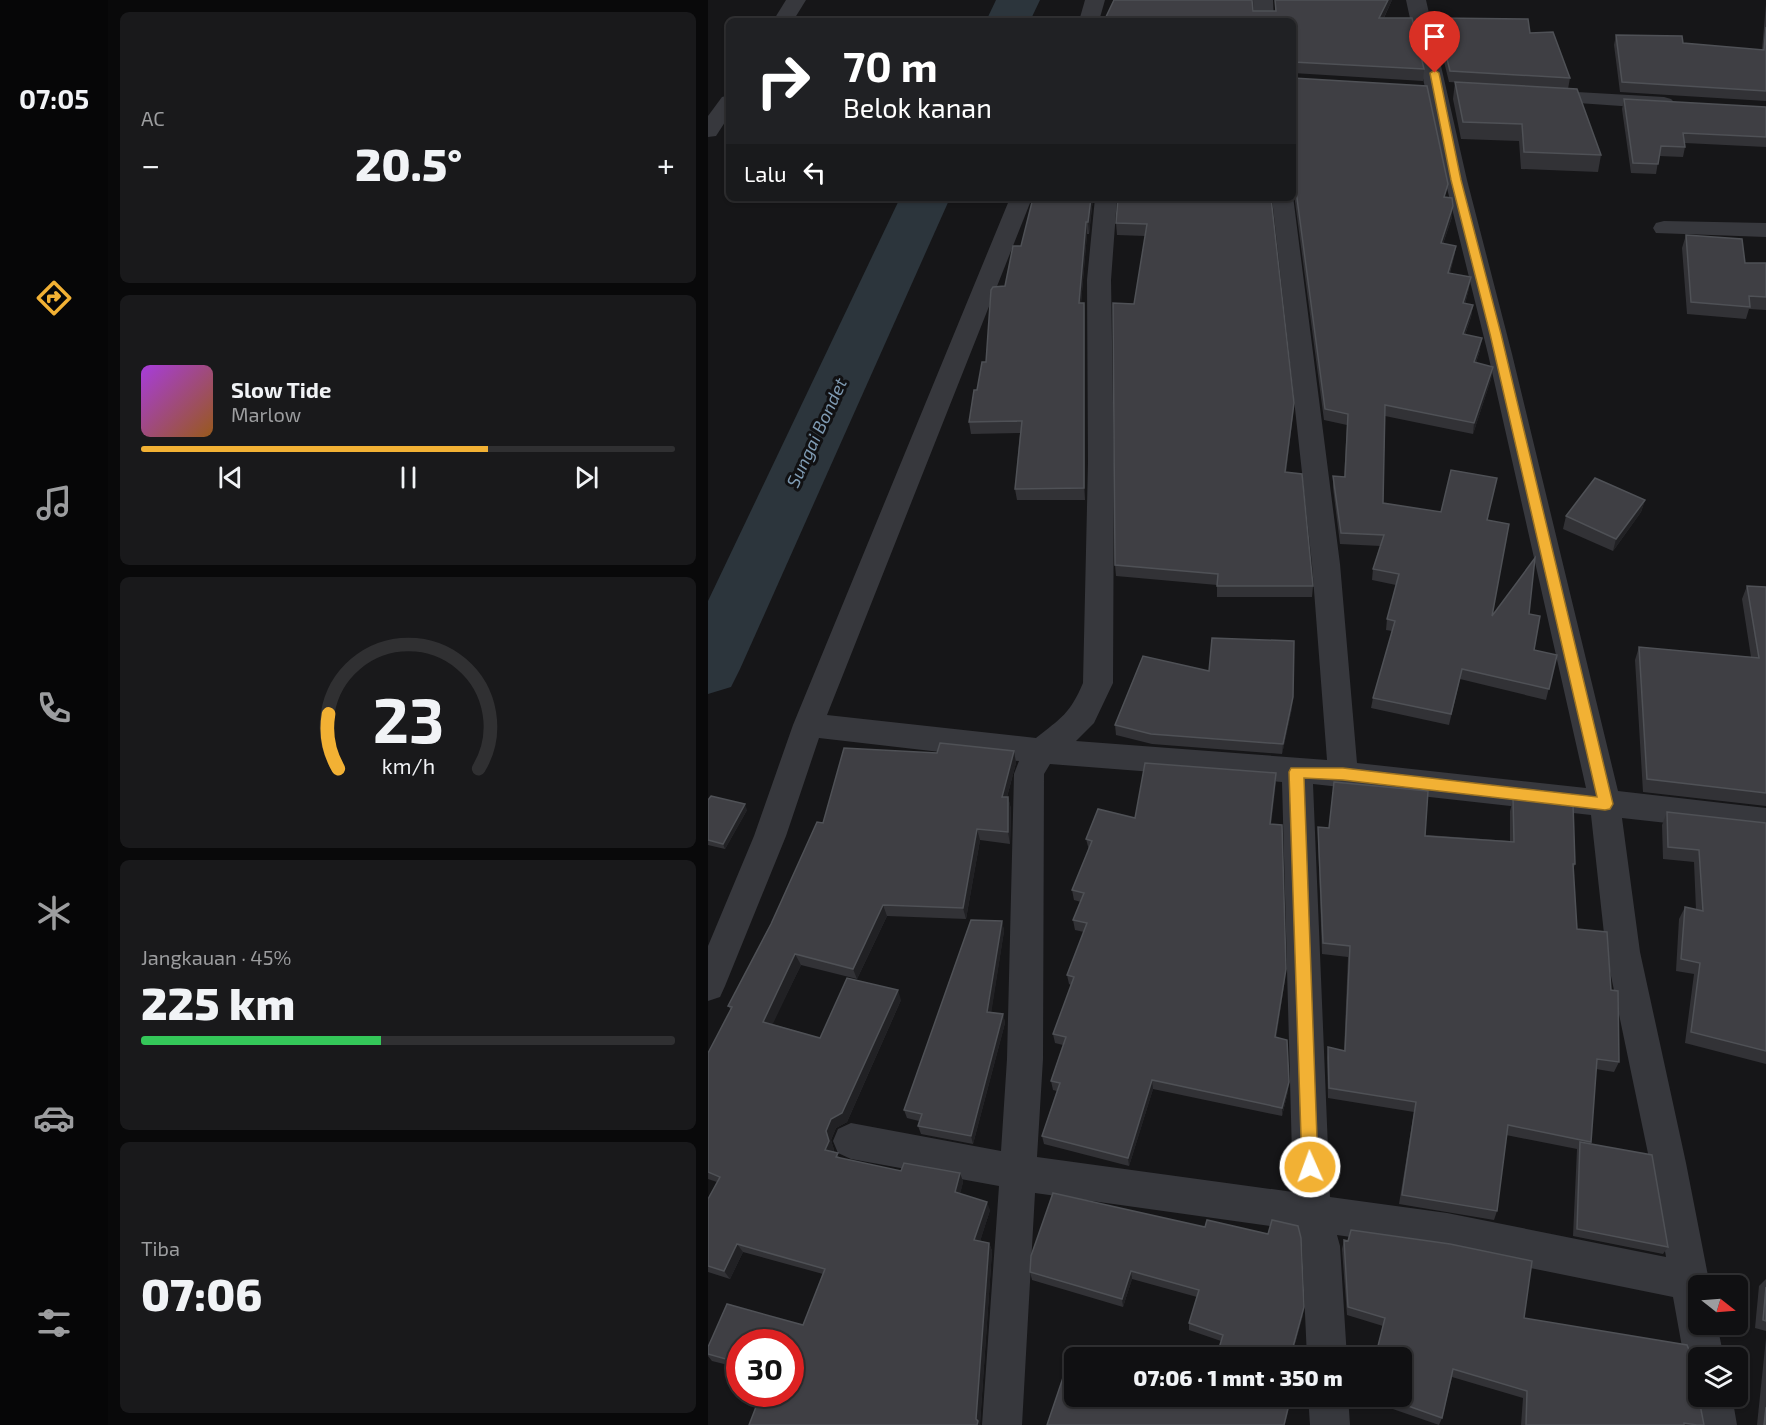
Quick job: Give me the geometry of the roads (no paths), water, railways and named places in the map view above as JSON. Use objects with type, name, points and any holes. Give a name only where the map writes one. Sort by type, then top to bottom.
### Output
[{"type":"street","points":[[785,18],[796,0]]},
{"type":"street","points":[[1090,18],[1095,0]]},
{"type":"street","points":[[1263,0],[1264,18]]},
{"type":"street","points":[[1416,0],[1439,91],[1456,180],[1489,309],[1605,804],[1623,952],[1668,1163],[1688,1275]]},
{"type":"street","points":[[1520,95],[1684,104]]},
{"type":"street","points":[[708,131],[726,105]]},
{"type":"street","points":[[708,986],[770,836],[808,725],[1020,201]]},
{"type":"street","points":[[1002,1425],[1025,1059],[1029,774],[1040,751],[1075,724],[1087,709],[1098,683],[1101,474],[1099,280],[1106,201]]},
{"type":"street","points":[[1283,201],[1326,564],[1343,774]]},
{"type":"street","points":[[1664,228],[1766,230]]},
{"type":"street","points":[[808,725],[1040,751],[1343,774],[1766,821]]},
{"type":"street","points":[[1296,772],[1311,1213],[1322,1246],[1327,1347]]},
{"type":"street","points":[[850,1141],[1017,1172],[1447,1232],[1688,1281]]},
{"type":"street","points":[[1329,1407],[1330,1425]]},
{"type":"street","points":[[1714,1407],[1718,1425]]},
{"type":"waterway","name":"Sungai Bondet","points":[[1009,18],[1018,0]]},
{"type":"waterway","name":"Sungai Bondet","points":[[708,669],[924,201]]}]
